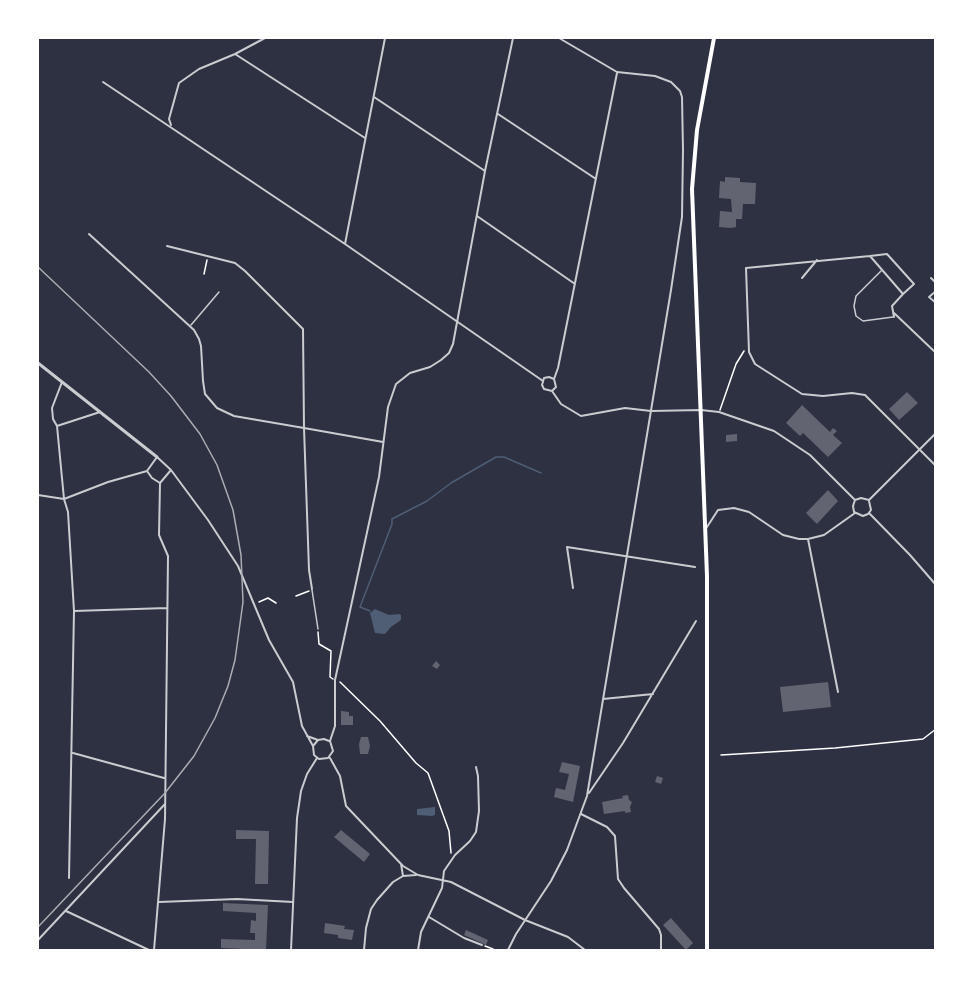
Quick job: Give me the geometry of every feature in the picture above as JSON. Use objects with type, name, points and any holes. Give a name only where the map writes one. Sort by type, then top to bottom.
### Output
[{"type":"main road","points":[[707,951],[706,530],[692,189],[697,130],[714,38]]},
{"type":"street","points":[[171,127],[169,119],[179,83],[199,69],[236,54],[265,38]]},
{"type":"street","points":[[345,244],[384,38]]},
{"type":"street","points":[[38,363],[171,470],[238,566],[269,640],[294,684],[300,718],[313,746],[313,752],[317,758],[324,760],[330,757],[333,749],[330,741],[335,726],[337,680],[379,477],[388,407],[396,384],[410,373],[430,367],[441,360],[449,353],[453,344],[485,171],[513,38]]},
{"type":"street","points":[[508,951],[551,881],[567,850],[587,796],[682,217],[683,150],[680,91],[671,82],[655,76],[617,72],[559,38]]},
{"type":"street","points":[[236,54],[365,138]]},
{"type":"street","points":[[552,391],[556,387],[554,379],[617,72]]},
{"type":"street","points":[[103,82],[345,244],[543,381]]},
{"type":"street","points":[[374,97],[485,171]]},
{"type":"street","points":[[497,113],[596,179]]},
{"type":"street","points":[[477,216],[575,284]]},
{"type":"street","points":[[89,234],[190,326],[200,339],[206,394],[217,408],[234,416],[384,442]]},
{"type":"street","points":[[167,246],[235,263],[303,329],[304,428],[309,570],[312,590]]},
{"type":"street","points":[[894,317],[892,306],[914,284],[886,254],[746,268],[748,344],[755,364],[802,394],[865,395],[936,466]]},
{"type":"street","points":[[870,256],[903,294]]},
{"type":"street","points":[[802,278],[817,260]]},
{"type":"street","points":[[931,278],[936,283]]},
{"type":"street","points":[[936,291],[929,297],[936,303]]},
{"type":"street","points":[[894,313],[936,353]]},
{"type":"street","points":[[554,379],[546,377],[543,381],[543,389],[552,391],[561,404],[581,416],[625,408],[651,411],[701,410],[719,412],[774,431],[810,454],[855,500]]},
{"type":"street","points":[[62,382],[52,405],[53,419],[57,426],[64,499],[68,512],[74,610],[69,878]]},
{"type":"street","points":[[57,426],[100,412]]},
{"type":"street","points":[[869,500],[936,433]]},
{"type":"street","points":[[38,495],[64,499],[108,482],[147,471],[157,457]]},
{"type":"street","points":[[154,951],[165,804],[168,556],[159,535],[160,483],[171,470]]},
{"type":"street","points":[[147,471],[160,483]]},
{"type":"street","points":[[855,500],[861,498],[869,500]]},
{"type":"street","points":[[855,500],[853,506],[855,513]]},
{"type":"street","points":[[855,513],[862,516],[869,513],[872,507],[869,500]]},
{"type":"street","points":[[706,530],[709,520],[718,510],[734,508],[749,512],[783,534],[799,539],[808,538],[824,535],[855,513]]},
{"type":"street","points":[[869,513],[936,585]]},
{"type":"street","points":[[808,538],[838,692]]},
{"type":"street","points":[[573,588],[567,547],[695,567]]},
{"type":"street","points":[[74,610],[166,608]]},
{"type":"street","points":[[587,796],[613,759],[696,621]]},
{"type":"street","points":[[603,699],[653,694]]},
{"type":"street","points":[[307,736],[330,741]]},
{"type":"street","points":[[313,746],[318,740]]},
{"type":"street","points":[[73,753],[164,778]]},
{"type":"street","points":[[330,757],[340,776],[346,806],[401,864],[418,874],[443,880],[525,920],[568,937],[585,951]]},
{"type":"street","points":[[291,951],[301,791],[307,774],[317,758]]},
{"type":"street","points":[[418,951],[421,932],[442,888],[444,871],[476,832],[479,811],[476,767]]},
{"type":"street","points":[[38,940],[165,804]]},
{"type":"street","points":[[581,814],[612,830],[615,836],[618,879],[659,929],[661,951]]},
{"type":"street","points":[[401,864],[403,876]]},
{"type":"street","points":[[364,951],[366,928],[371,909],[388,886],[403,876],[418,874]]},
{"type":"street","points":[[159,902],[237,899],[293,902]]},
{"type":"street","points":[[66,911],[149,951]]},
{"type":"street","points":[[428,917],[464,938],[482,945]]},
{"type":"lane","points":[[882,270],[858,294],[854,306],[856,316],[862,321],[894,317]]},
{"type":"lane","points":[[190,326],[219,292]]},
{"type":"lane","points":[[312,590],[318,629]]},
{"type":"path","points":[[204,274],[208,256]]},
{"type":"path","points":[[719,412],[736,364],[745,350]]},
{"type":"path","points":[[296,596],[312,590]]},
{"type":"path","points":[[255,604],[268,598],[276,603]]},
{"type":"path","points":[[318,629],[319,644],[331,651],[330,677],[337,680],[380,721],[416,763],[428,773],[449,831],[451,853],[455,855]]},
{"type":"path","points":[[721,755],[835,748],[923,739],[936,729]]},
{"type":"path","points":[[482,945],[493,949]]},
{"type":"water","points":[[375,609],[389,615],[399,614],[401,620],[385,634],[375,633],[370,613]]},
{"type":"water","points":[[435,807],[435,815],[417,815],[417,809]]},
{"type":"building","points":[[725,177],[740,178],[740,182],[756,183],[755,204],[743,204],[742,219],[736,219],[736,227],[731,228],[719,227],[720,211],[732,212],[731,199],[719,198],[720,181],[725,182]]},
{"type":"building","points":[[907,392],[918,403],[899,420],[889,409]]},
{"type":"building","points":[[802,405],[830,432],[833,428],[837,431],[833,435],[842,443],[828,457],[803,433],[800,436],[786,423]]},
{"type":"building","points":[[737,434],[737,441],[726,442],[726,435]]},
{"type":"building","points":[[828,490],[838,501],[817,524],[806,513]]},
{"type":"building","points":[[436,661],[440,665],[437,669],[432,666]]},
{"type":"building","points":[[828,682],[831,707],[783,712],[780,687]]},
{"type":"building","points":[[341,711],[349,712],[349,716],[353,716],[353,725],[341,725]]},
{"type":"building","points":[[361,737],[368,737],[370,746],[368,754],[360,754]]},
{"type":"building","points":[[562,762],[580,766],[573,802],[554,797],[556,788],[565,790],[569,774],[559,772]]},
{"type":"building","points":[[657,776],[663,778],[661,784],[655,782]]},
{"type":"building","points":[[628,795],[632,802],[631,812],[604,814],[602,802]]},
{"type":"building","points":[[236,830],[269,831],[268,884],[255,884],[256,839],[236,839]]},
{"type":"building","points":[[341,830],[370,854],[364,862],[334,837]]},
{"type":"building","points":[[223,903],[268,905],[266,950],[221,948],[221,939],[255,940],[255,933],[250,933],[251,920],[256,921],[256,913],[223,911]]},
{"type":"building","points":[[671,918],[693,943],[686,950],[663,925]]},
{"type":"building","points":[[325,923],[354,930],[352,940],[324,933]]},
{"type":"building","points":[[466,930],[488,940],[486,945],[464,935]]},
{"type":"waterway","points":[[370,611],[360,607],[392,519],[427,501],[451,483],[496,457],[504,457],[541,473]]},
{"type":"railway","points":[[38,267],[149,372],[200,434],[217,465],[233,510],[241,555],[243,602],[235,660],[228,686],[215,718],[194,756],[165,793],[38,927]]}]
